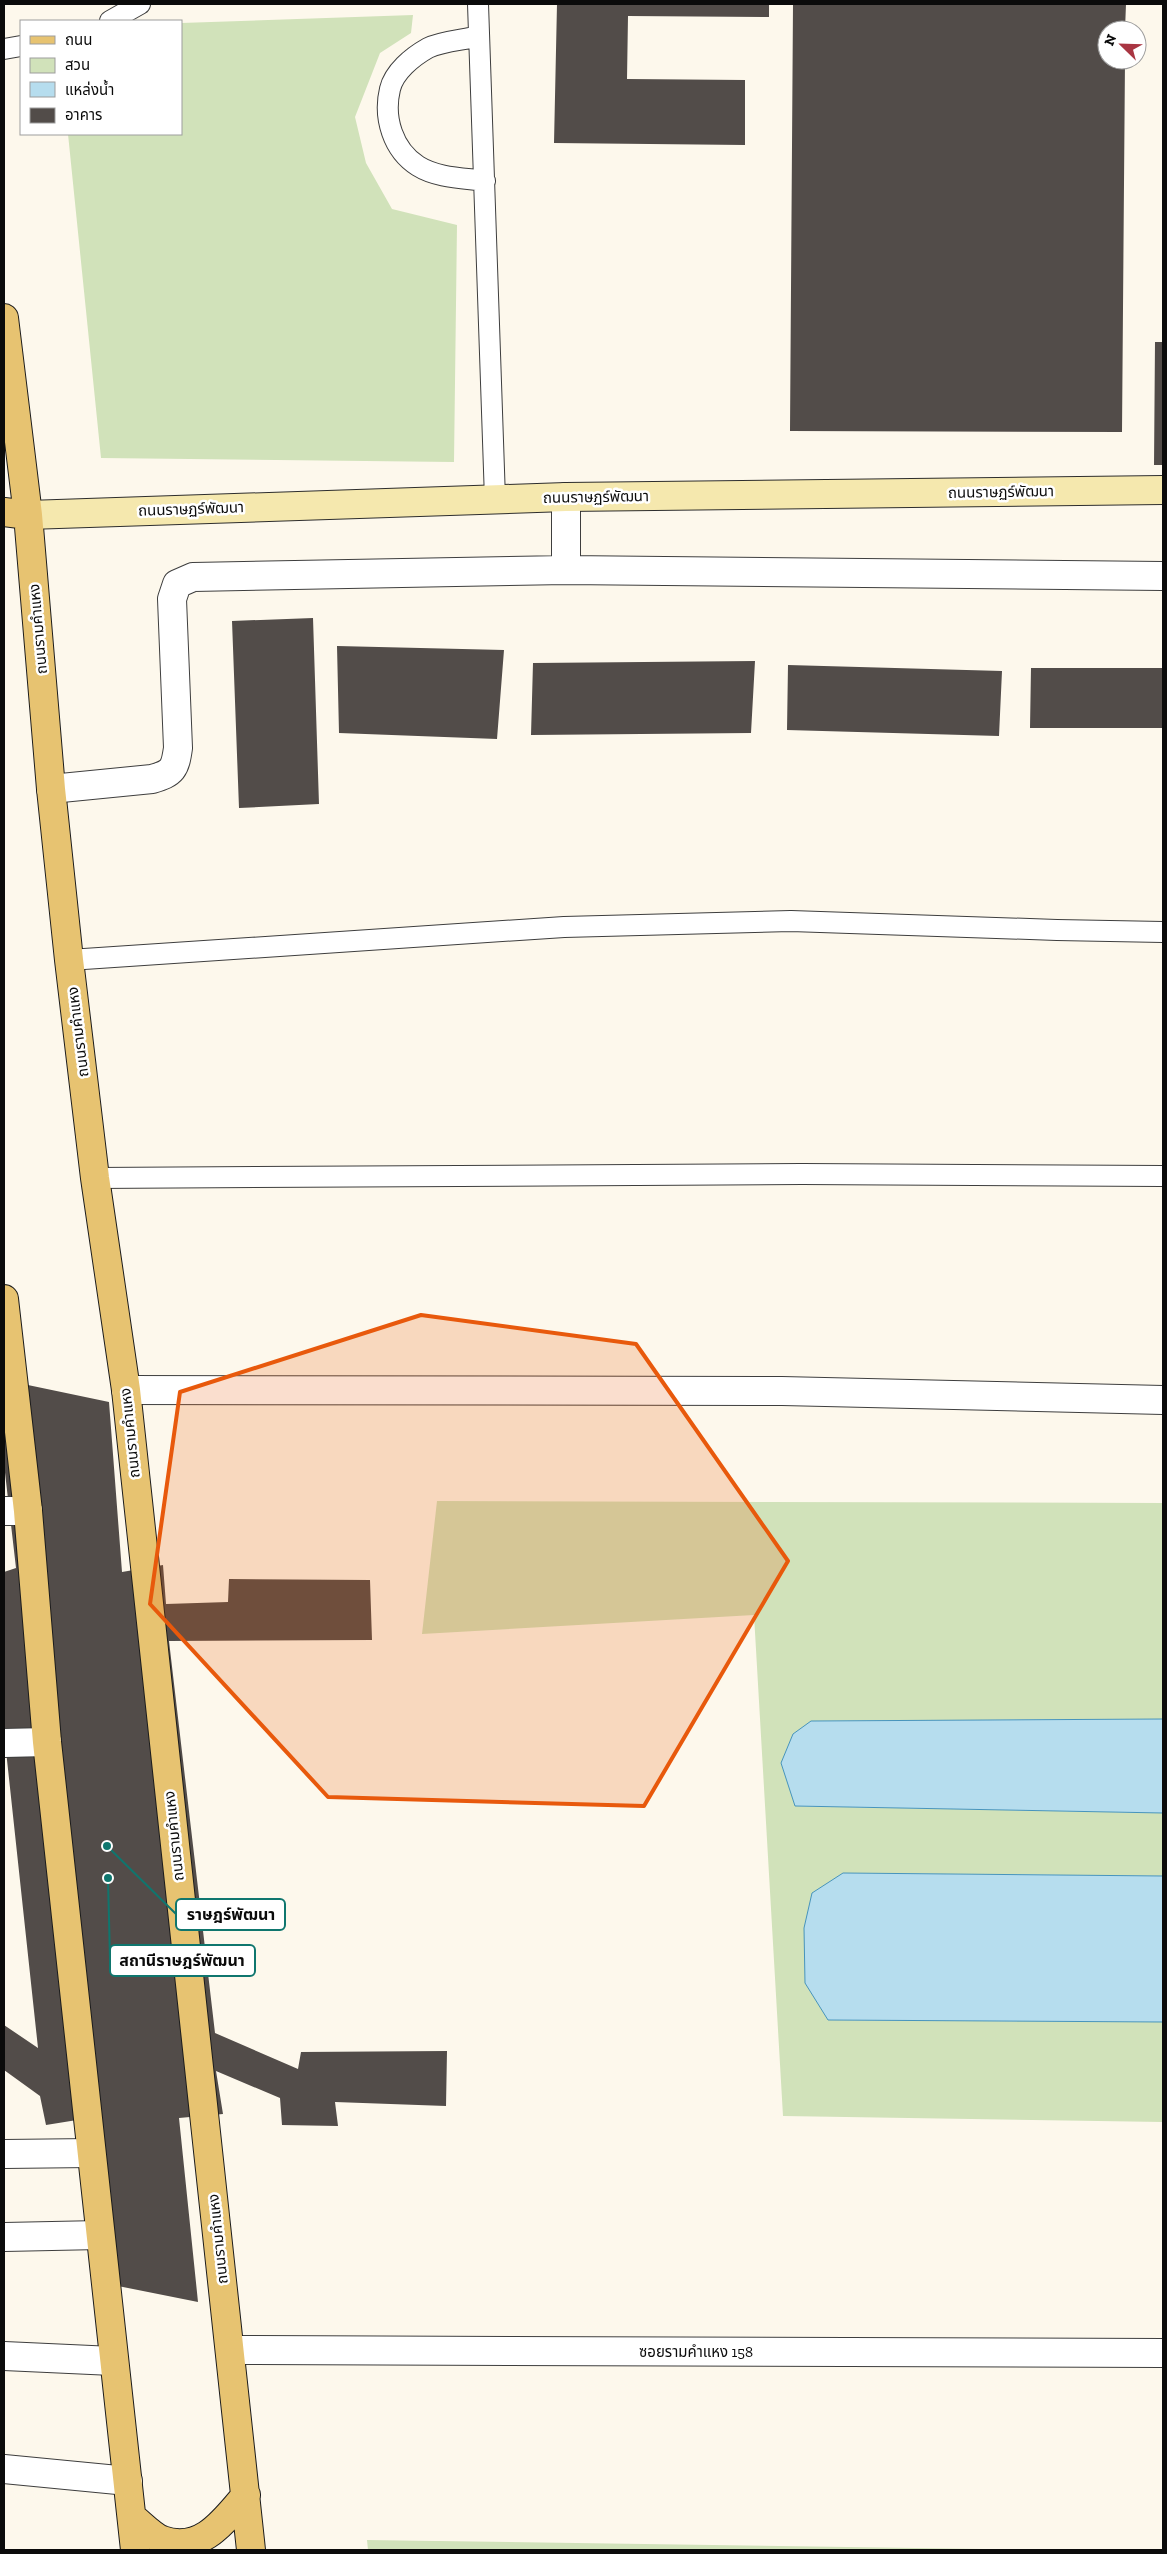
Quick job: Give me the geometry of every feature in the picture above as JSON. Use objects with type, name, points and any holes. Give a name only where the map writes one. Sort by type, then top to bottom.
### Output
[{"type":"main road","name":"ถนนรามคำแหง","points":[[4,318],[16,514],[51,789],[95,1178],[126,1390],[252,2550]]},
{"type":"main road","points":[[4,1300],[16,1511],[47,1742],[135,2550]]},
{"type":"main road","points":[[132,2517],[161,2540],[186,2546],[204,2538],[223,2522],[246,2495]]},
{"type":"street","name":"ถนนราษฏร์พัฒนา","points":[[16,514],[566,497],[1163,490]]},
{"type":"street","points":[[566,497],[566,570]]},
{"type":"street","points":[[51,789],[152,779],[167,775],[176,764],[178,748],[172,599],[177,584],[193,577],[566,570],[1163,576]]},
{"type":"street","points":[[126,1390],[782,1390],[1163,1400]]},
{"type":"street","points":[[4,1743],[47,1742]]},
{"type":"street","points":[[4,2154],[91,2153]]},
{"type":"street","points":[[4,2237],[100,2236]]},
{"type":"street","name":"ซอยรามคำแหง 158","points":[[230,2350],[1163,2354]]},
{"type":"street","points":[[4,2356],[113,2361]]},
{"type":"street","points":[[4,2470],[128,2481]]},
{"type":"lane","points":[[112,20],[140,4]]},
{"type":"lane","points":[[478,4],[495,499]]},
{"type":"lane","points":[[480,36],[429,47],[413,58],[401,69],[390,88],[388,112],[391,134],[403,153],[419,167],[438,174],[485,181]]},
{"type":"lane","points":[[4,49],[20,46]]},
{"type":"lane","points":[[69,960],[564,927],[623,925],[791,921],[1163,932]]},
{"type":"lane","points":[[95,1178],[802,1174],[1163,1176]]},
{"type":"highlighted area","points":[[421,1315],[636,1344],[788,1561],[644,1806],[328,1797],[150,1604],[180,1392]]},
{"type":"green space","points":[[413,15],[411,33],[380,53],[355,117],[366,163],[392,209],[457,225],[454,462],[101,458],[68,135],[182,135],[182,23]]},
{"type":"green space","points":[[437,1501],[1163,1503],[1163,1719],[811,1721],[795,1806],[1163,1813],[1163,1876],[843,1873],[828,2020],[1163,2022],[1163,2122],[783,2116],[754,1615],[422,1634]]},
{"type":"green space","points":[[367,2540],[1054,2550],[368,2550]]},
{"type":"water","points":[[1163,1719],[1163,1813],[795,1806],[781,1763],[793,1734],[811,1721]]},
{"type":"water","points":[[843,1873],[1163,1876],[1163,2022],[828,2020],[805,1983],[804,1928],[812,1893]]},
{"type":"building","points":[[557,4],[769,4],[769,17],[628,16],[627,79],[745,80],[745,145],[554,143]]},
{"type":"building","points":[[793,4],[1126,4],[1125,20],[1097,20],[1097,70],[1125,70],[1122,432],[790,431]]},
{"type":"building","points":[[1155,342],[1163,342],[1163,465],[1154,465]]},
{"type":"building","points":[[313,618],[319,804],[239,808],[232,621]]},
{"type":"building","points":[[337,646],[504,650],[497,739],[339,733]]},
{"type":"building","points":[[755,661],[751,733],[531,735],[533,663]]},
{"type":"building","points":[[788,665],[1002,671],[999,736],[787,730]]},
{"type":"building","points":[[1031,668],[1163,668],[1163,728],[1030,728]]},
{"type":"building","points":[[4,1380],[109,1402],[122,1572],[163,1565],[166,1604],[228,1602],[229,1579],[370,1580],[372,1640],[169,1641],[215,2033],[298,2069],[301,2052],[447,2051],[446,2106],[335,2102],[338,2126],[282,2125],[280,2098],[216,2071],[223,2114],[179,2118],[198,2302],[93,2281],[77,2120],[46,2125],[40,2096],[4,2070],[4,2025],[38,2048],[4,1732],[4,1572],[16,1568],[4,1464]]},
{"type":"place","name":"ราษฎร์พัฒนา","points":[[107,1846]]},
{"type":"place","name":"สถานีราษฎร์พัฒนา","points":[[108,1878]]}]
